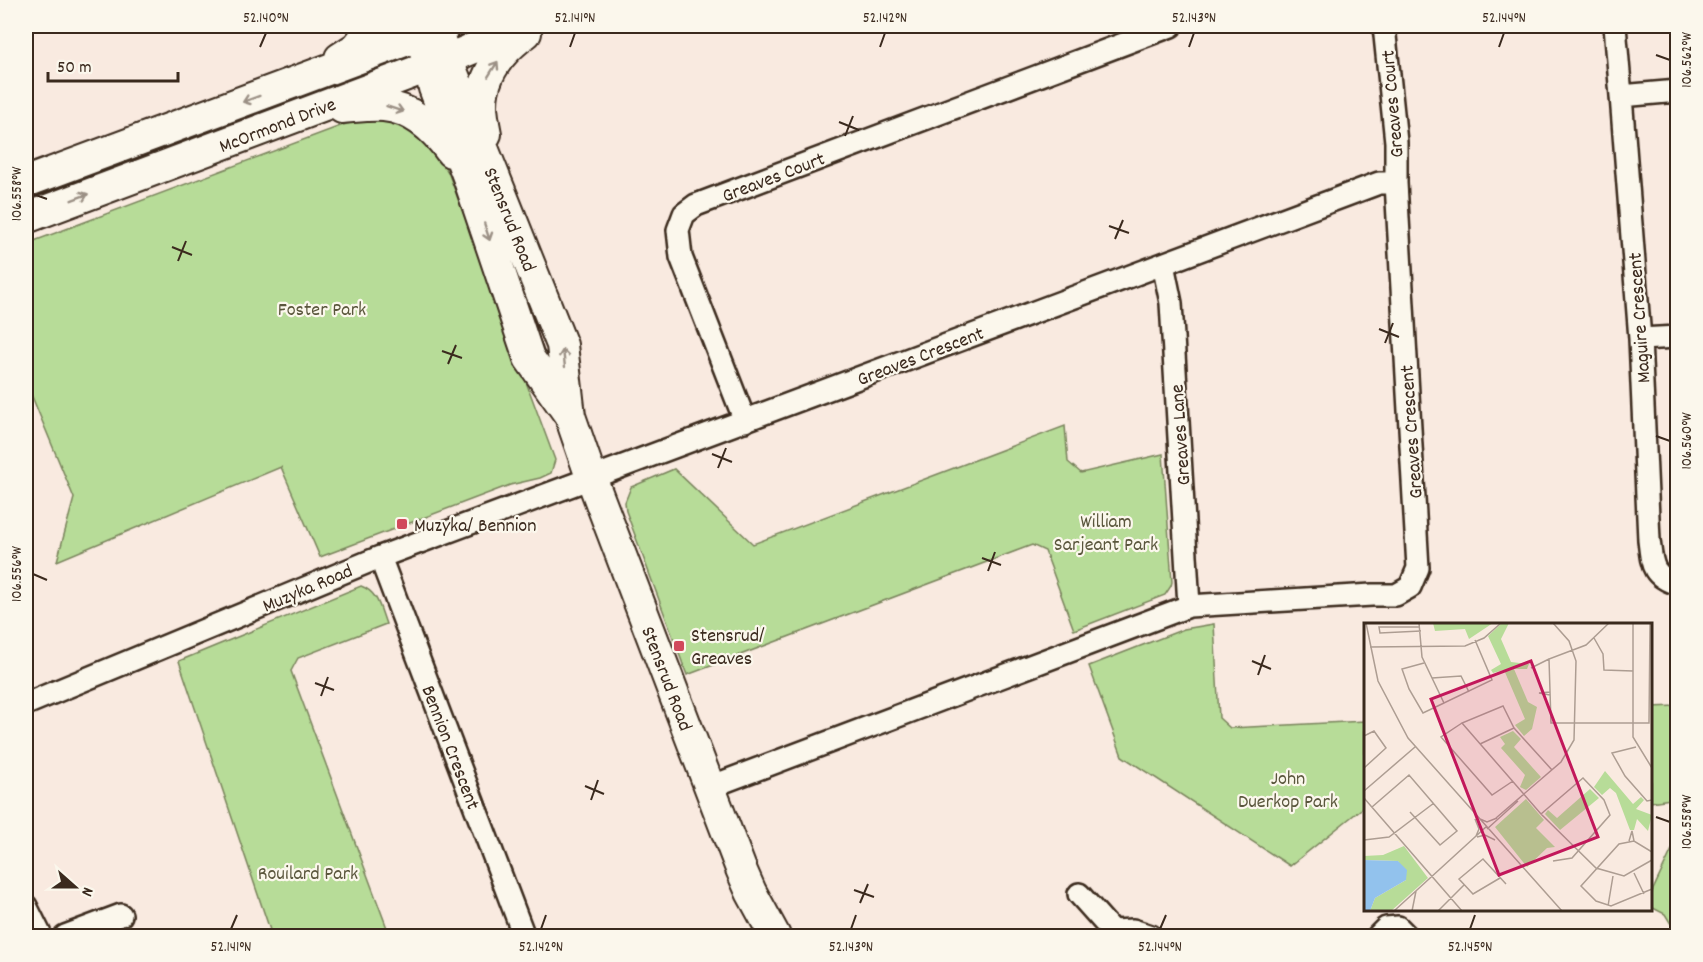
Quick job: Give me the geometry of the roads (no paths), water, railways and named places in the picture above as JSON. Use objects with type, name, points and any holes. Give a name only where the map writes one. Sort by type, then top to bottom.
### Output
[{"type":"main road","points":[[306,79],[357,48],[373,26]]},
{"type":"main road","name":"McOrmond Drive","points":[[26,218],[437,63],[527,26]]},
{"type":"main road","points":[[479,172],[482,104],[487,76],[508,46],[538,26]]},
{"type":"main road","name":"McOrmond Drive","points":[[26,182],[306,79],[431,28]]},
{"type":"main road","name":"Stensrud Road","points":[[431,28],[437,63],[434,88],[479,172],[529,358],[570,416],[591,477],[710,788],[751,892],[775,936]]},
{"type":"main road","points":[[316,109],[385,106],[412,115],[431,127],[479,172]]},
{"type":"street","name":"Greaves Court","points":[[745,421],[681,257],[678,230],[684,214],[696,205],[1171,26]]},
{"type":"street","name":"Greaves Court","points":[[1384,26],[1396,142],[1396,183]]},
{"type":"street","name":"Maguire Crescent","points":[[1616,26],[1640,339],[1649,540],[1653,567],[1661,577],[1677,584]]},
{"type":"street","points":[[1621,96],[1677,91]]},
{"type":"street","name":"Greaves Crescent","points":[[591,477],[1379,183],[1396,183],[1418,568],[1410,587],[1396,595],[1190,606],[710,788]]},
{"type":"street","name":"Greaves Lane","points":[[1163,264],[1171,303],[1190,606]]},
{"type":"street","points":[[1640,339],[1677,337]]},
{"type":"street","name":"Muzyka Road","points":[[26,704],[380,557],[591,477]]},
{"type":"street","name":"Bennion Crescent","points":[[380,557],[524,936]]},
{"type":"street","points":[[1079,894],[1109,934],[1133,930],[1151,936]]},
{"type":"street","points":[[26,906],[41,936]]},
{"type":"street","points":[[65,936],[122,915]]},
{"type":"street","points":[[1378,936],[1386,928],[1398,927],[1407,936]]},
{"type":"place","name":"Muzyka/ Bennion","points":[[402,524]]},
{"type":"place","name":"Stensrud/ Greaves","points":[[679,646]]},
{"type":"park label","name":"Foster Park","points":[[322,308]]},
{"type":"park label","name":"William Sarjeant Park","points":[[1106,532]]},
{"type":"park label","name":"John Duerkop Park","points":[[1288,788]]},
{"type":"park label","name":"Rouilard Park","points":[[308,872]]}]
